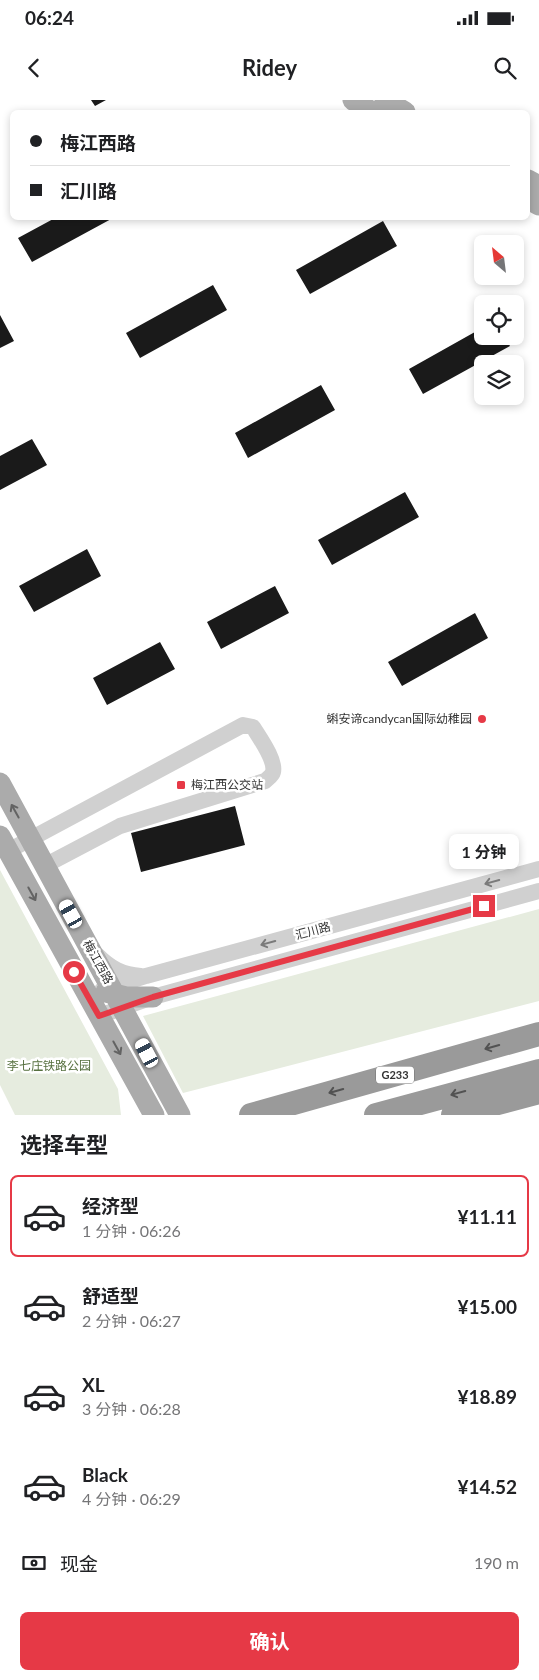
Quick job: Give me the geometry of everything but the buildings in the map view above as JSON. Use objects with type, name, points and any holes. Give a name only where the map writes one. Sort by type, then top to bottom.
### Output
[{"type":"highway","name":"G233","points":[[251,1115],[539,1034]]},
{"type":"highway","points":[[376,1115],[539,1071]]},
{"type":"highway","points":[[453,1115],[539,1092]]},
{"type":"main road","points":[[353,100],[388,105]]},
{"type":"main road","name":"梅江西路","points":[[0,783],[89,946],[108,995],[180,1115]]},
{"type":"main road","name":"梅江西路","points":[[4,843],[68,960],[108,995]]},
{"type":"main road","points":[[108,995],[136,998],[153,997]]},
{"type":"main road","name":"梅江西路","points":[[108,995],[99,1016],[154,1115]]},
{"type":"street","points":[[4,843],[31,839],[243,724],[254,727],[272,760],[273,772],[264,781],[120,826],[44,866]]},
{"type":"street","name":"汇川路","points":[[108,995],[146,976],[539,869]]},
{"type":"street","name":"汇川路","points":[[153,997],[539,890]]},
{"type":"street","points":[[89,946],[114,969],[131,976],[146,976]]},
{"type":"green space","name":"李七庄铁路公园","points":[[0,870],[118,1089],[121,1115],[15,1115],[0,1085]]},
{"type":"green space","points":[[539,909],[539,1001],[183,1093],[143,1016]]},
{"type":"place","name":"蝌安谛candycan国际幼稚园","points":[[482,719]]},
{"type":"place","name":"梅江西公交站","points":[[181,785]]},
{"type":"route","points":[[74,972],[99,1016],[153,997],[484,906]]}]
